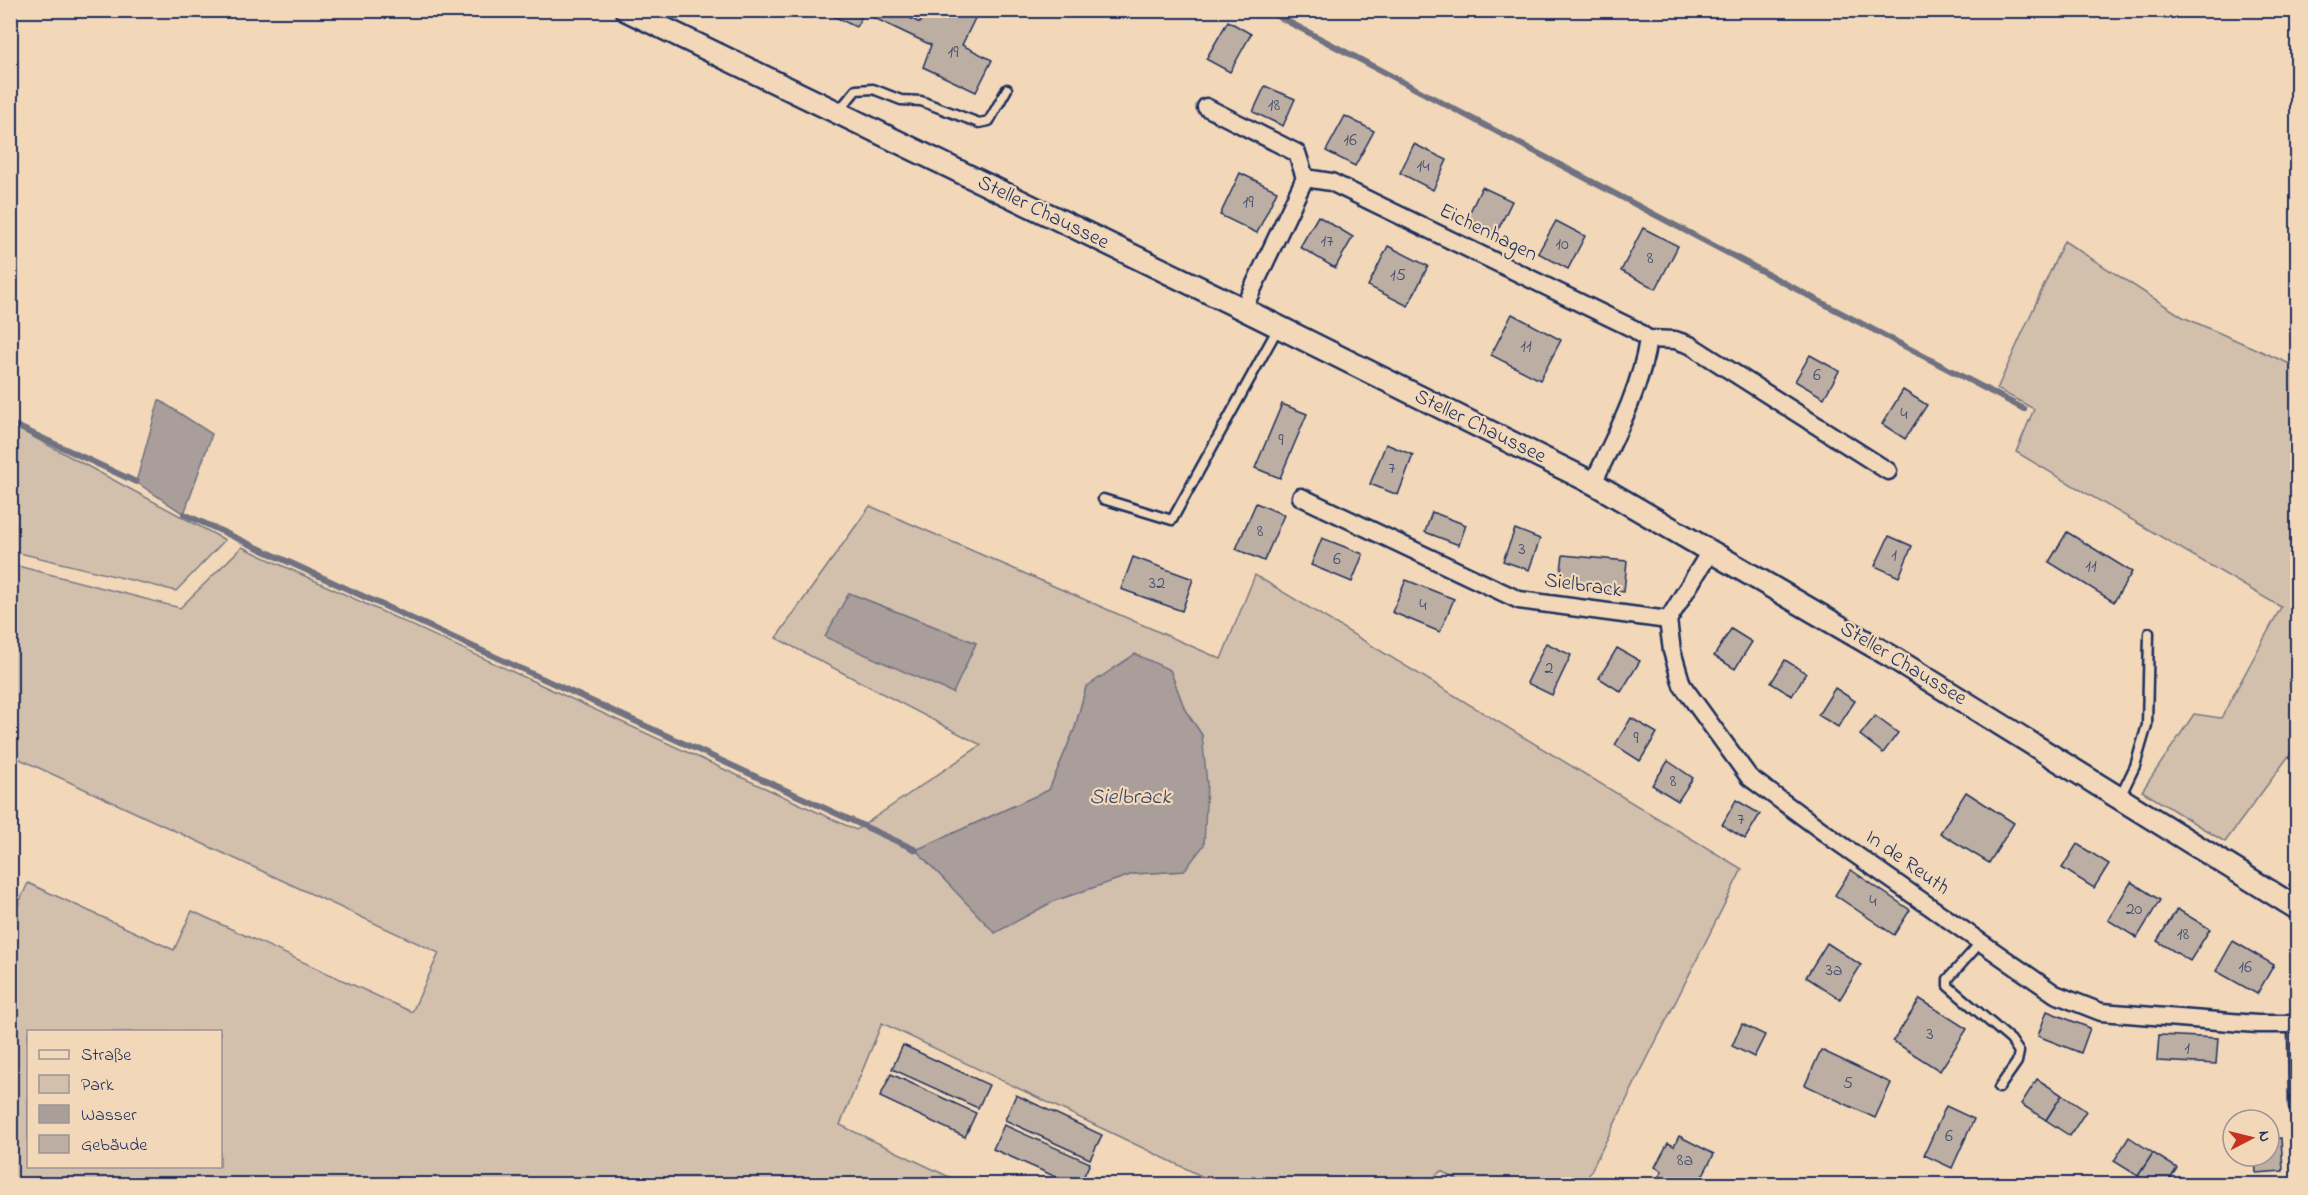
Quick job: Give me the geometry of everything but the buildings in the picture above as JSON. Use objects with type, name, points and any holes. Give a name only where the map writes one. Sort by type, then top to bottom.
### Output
[{"type":"street","name":"Steller Chaussee","points":[[626,10],[1243,309],[1593,483],[1892,657],[2298,909]]},
{"type":"street","points":[[1206,107],[1297,153],[1305,178],[1243,309]]},
{"type":"street","name":"Eichenhagen","points":[[1305,178],[1331,182],[1634,329],[1648,339],[1675,340],[1690,345],[1888,471]]},
{"type":"street","points":[[1593,483],[1614,440],[1644,365],[1648,339]]},
{"type":"street","name":"Sielbrack","points":[[1301,497],[1519,600],[1668,620]]},
{"type":"street","points":[[1668,620],[1711,550]]},
{"type":"street","name":"In de Reuth","points":[[1668,620],[1672,651],[1682,685],[1749,777],[1836,841],[2055,994],[2101,1012],[2257,1024],[2297,1024],[2298,1106]]},
{"type":"lane","points":[[837,113],[856,90],[873,89],[901,100],[921,101],[979,123],[989,121],[1007,89]]},
{"type":"lane","points":[[1103,499],[1172,520],[1278,328]]},
{"type":"lane","points":[[2120,797],[2135,766],[2147,725],[2149,633]]},
{"type":"lane","points":[[1981,942],[1948,979],[1948,986],[2011,1040],[2019,1052],[2017,1062],[1999,1088]]},
{"type":"green space","points":[[2064,241],[2183,317],[2297,367],[2297,745],[2225,842],[2142,791],[2194,714],[2221,718],[2281,607],[2016,452],[2034,409],[1997,389]]},
{"type":"green space","points":[[11,425],[225,540],[176,591],[11,551]]},
{"type":"green space","points":[[870,506],[1221,659],[1255,575],[1742,869],[1587,1179],[1595,1184],[1465,1184],[1441,1171],[1426,1184],[1218,1184],[882,1023],[840,1125],[964,1184],[11,1184],[11,920],[28,883],[174,950],[192,911],[412,1012],[439,953],[11,755],[10,564],[180,608],[242,547],[856,830],[981,745],[776,638]],"holes":[[[849,593],[976,643],[953,692],[826,637]],[[1170,670],[1185,710],[1202,735],[1184,871],[1133,874],[1054,901],[995,932],[916,850],[1049,790],[1075,728],[1086,687]]]},
{"type":"water","points":[[159,400],[212,434],[184,514],[136,482]]},
{"type":"water","points":[[849,593],[976,643],[953,693],[825,637]]},
{"type":"water","name":"Sielbrack","points":[[1135,654],[1170,670],[1185,710],[1202,735],[1207,784],[1204,845],[1184,871],[1133,874],[1054,901],[995,933],[916,850],[1049,790],[1075,728],[1086,687]]},
{"type":"waterway","points":[[1266,10],[2024,409]]},
{"type":"waterway","points":[[10,423],[136,482]]},
{"type":"waterway","points":[[184,514],[916,850]]}]
